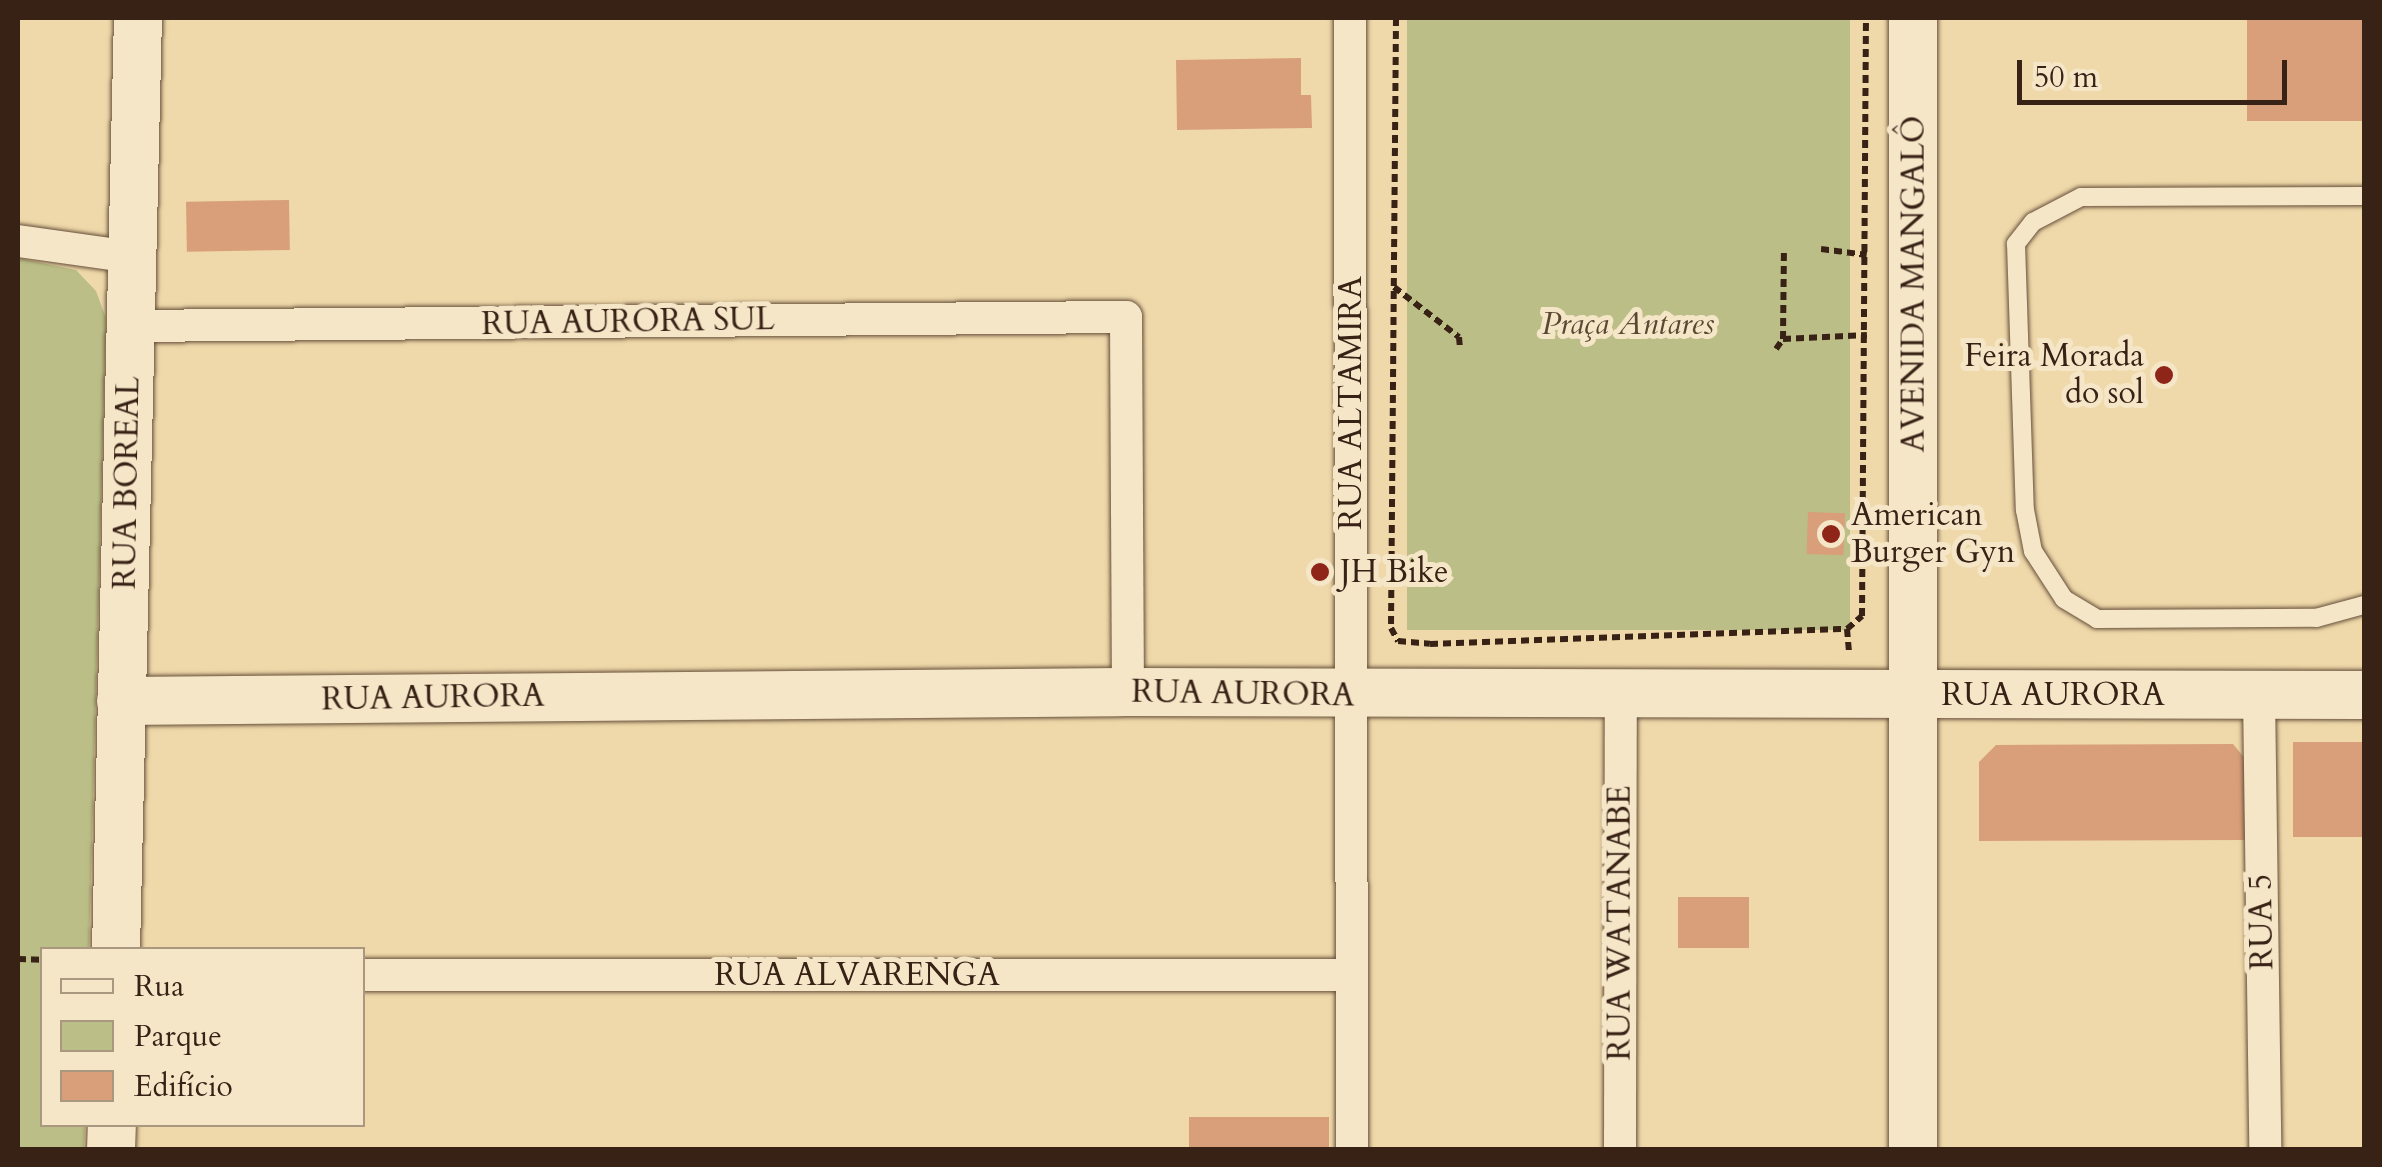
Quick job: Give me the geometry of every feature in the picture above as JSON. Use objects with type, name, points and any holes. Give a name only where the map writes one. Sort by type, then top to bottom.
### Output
[{"type":"street","name":"RUA BOREAL","points":[[116,947],[138,18]]},
{"type":"street","name":"RUA ALTAMIRA","points":[[1350,18],[1352,1150]]},
{"type":"street","name":"AVENIDA MANGALÔ","points":[[1913,18],[1914,1150]]},
{"type":"street","points":[[18,241],[132,257]]},
{"type":"street","name":"RUA AURORA SUL","points":[[130,326],[1126,317],[1128,692]]},
{"type":"street","name":"RUA AURORA","points":[[121,701],[1128,692],[1351,697],[2364,695]]},
{"type":"street","name":"RUA WATANABE","points":[[1620,1150],[1621,696]]},
{"type":"street","name":"RUA 5","points":[[2258,696],[2264,1150]]},
{"type":"street","name":"RUA ALVARENGA","points":[[365,975],[1352,975]]},
{"type":"lane","points":[[2364,196],[2081,196],[2032,222],[2016,244],[2025,510],[2033,551],[2064,599],[2098,619],[2316,618],[2364,605]]},
{"type":"path","points":[[1396,18],[1391,628],[1398,641],[1846,629],[1862,616],[1867,590],[1866,18]]},
{"type":"path","points":[[1776,349],[1783,339],[1784,249]]},
{"type":"path","points":[[1821,249],[1867,256]]},
{"type":"path","points":[[1350,271],[1394,287],[1459,337],[1460,349]]},
{"type":"path","points":[[1783,339],[1867,335]]},
{"type":"green space","name":"Praça Antares","points":[[1407,18],[1850,18],[1850,630],[1407,630]]},
{"type":"green space","points":[[18,258],[76,270],[96,291],[106,318],[89,947],[40,947],[40,1127],[85,1127],[84,1149],[18,1150]]},
{"type":"building","points":[[2247,18],[2364,18],[2364,121],[2247,121]]},
{"type":"building","points":[[1301,58],[1301,95],[1311,95],[1312,128],[1177,130],[1176,60]]},
{"type":"building","points":[[289,200],[290,250],[187,252],[186,202]]},
{"type":"building","points":[[1808,512],[1845,513],[1844,555],[1807,554]]},
{"type":"building","points":[[2293,742],[2364,742],[2364,837],[2293,837]]},
{"type":"building","points":[[2233,744],[2247,761],[2247,840],[1979,841],[1979,762],[1996,745]]},
{"type":"building","points":[[1678,897],[1749,897],[1749,948],[1678,948]]},
{"type":"building","points":[[1189,1117],[1329,1117],[1329,1150],[1189,1150]]},
{"type":"place","name":"Feira Morada do sol","points":[[2164,375]]},
{"type":"place","name":"American Burger Gyn","points":[[1831,534]]},
{"type":"place","name":"JH Bike","points":[[1320,572]]}]
